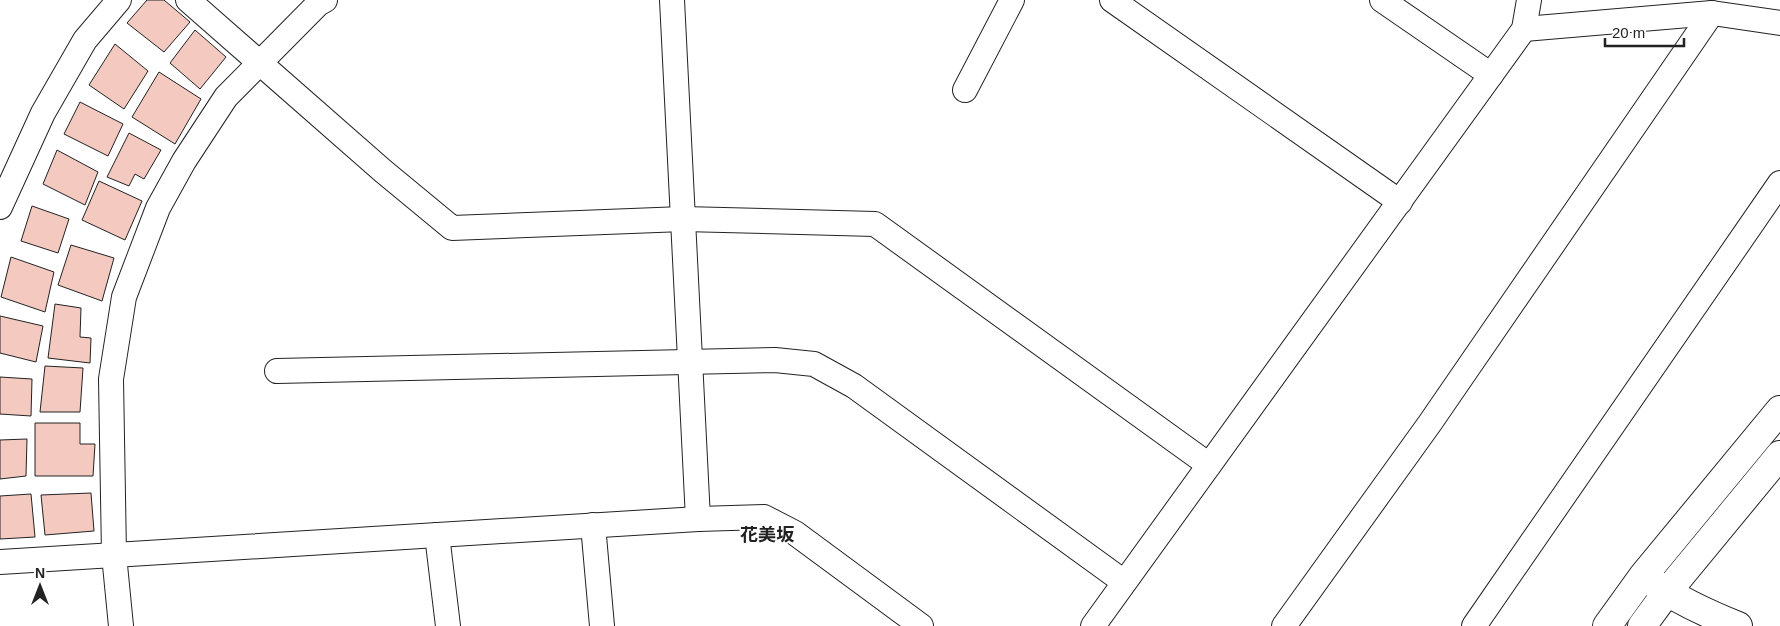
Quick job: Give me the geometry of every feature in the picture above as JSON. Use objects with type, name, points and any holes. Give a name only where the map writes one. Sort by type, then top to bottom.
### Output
[{"type":"street","points":[[0,207],[43,113],[86,40],[119,0]]},
{"type":"street","points":[[188,0],[383,171],[452,228],[683,219],[875,224],[1209,465]]},
{"type":"street","points":[[121,626],[114,554],[111,379],[124,297],[158,208],[184,161],[226,97],[318,4],[325,0]]},
{"type":"street","points":[[672,0],[698,519]]},
{"type":"street","points":[[965,90],[1012,0]]},
{"type":"street","points":[[1112,0],[1400,202]]},
{"type":"street","points":[[1382,0],[1491,75]]},
{"type":"street","points":[[1093,626],[1524,29],[1529,0]]},
{"type":"street","points":[[1524,29],[1712,12],[1780,23]]},
{"type":"street","points":[[1284,626],[1430,423],[1712,12]]},
{"type":"street","points":[[1474,626],[1780,183]]},
{"type":"street","points":[[277,371],[775,360],[814,364],[854,386],[1124,582]]},
{"type":"street","points":[[1607,626],[1643,576],[1780,410]]},
{"type":"street","points":[[1642,626],[1667,592],[1780,455]]},
{"type":"street","points":[[0,562],[594,525],[764,517],[795,533],[921,626]]},
{"type":"street","points":[[594,525],[602,626]]},
{"type":"street","points":[[437,535],[448,626]]},
{"type":"street","points":[[1643,576],[1667,592],[1704,612],[1738,626]]},
{"type":"building","points":[[147,0],[164,0],[190,22],[164,52],[127,23]]},
{"type":"building","points":[[195,30],[226,57],[200,89],[170,63]]},
{"type":"building","points":[[115,44],[148,71],[124,109],[89,85]]},
{"type":"building","points":[[159,72],[201,99],[175,144],[132,117]]},
{"type":"building","points":[[80,102],[123,124],[108,156],[64,134]]},
{"type":"building","points":[[129,133],[161,150],[144,179],[135,174],[129,186],[107,177]]},
{"type":"building","points":[[57,150],[98,172],[85,205],[43,184]]},
{"type":"building","points":[[99,181],[142,201],[125,240],[82,220]]},
{"type":"building","points":[[32,206],[69,219],[58,253],[21,241]]},
{"type":"building","points":[[71,245],[114,258],[102,301],[58,285]]},
{"type":"building","points":[[11,257],[54,272],[45,312],[1,297]]},
{"type":"building","points":[[55,304],[81,308],[80,337],[91,338],[90,363],[48,358]]},
{"type":"building","points":[[0,316],[43,326],[36,362],[0,353]]},
{"type":"building","points":[[45,366],[83,368],[80,412],[40,412]]},
{"type":"building","points":[[0,377],[32,379],[31,416],[0,414]]},
{"type":"building","points":[[35,423],[80,423],[80,444],[95,444],[93,476],[35,476]]},
{"type":"building","points":[[27,439],[26,476],[0,479],[0,440]]},
{"type":"building","points":[[91,493],[94,531],[45,535],[41,495]]},
{"type":"building","points":[[31,494],[35,537],[0,539],[0,496]]},
{"type":"district","name":"花美坂","points":[[767,535]]}]
